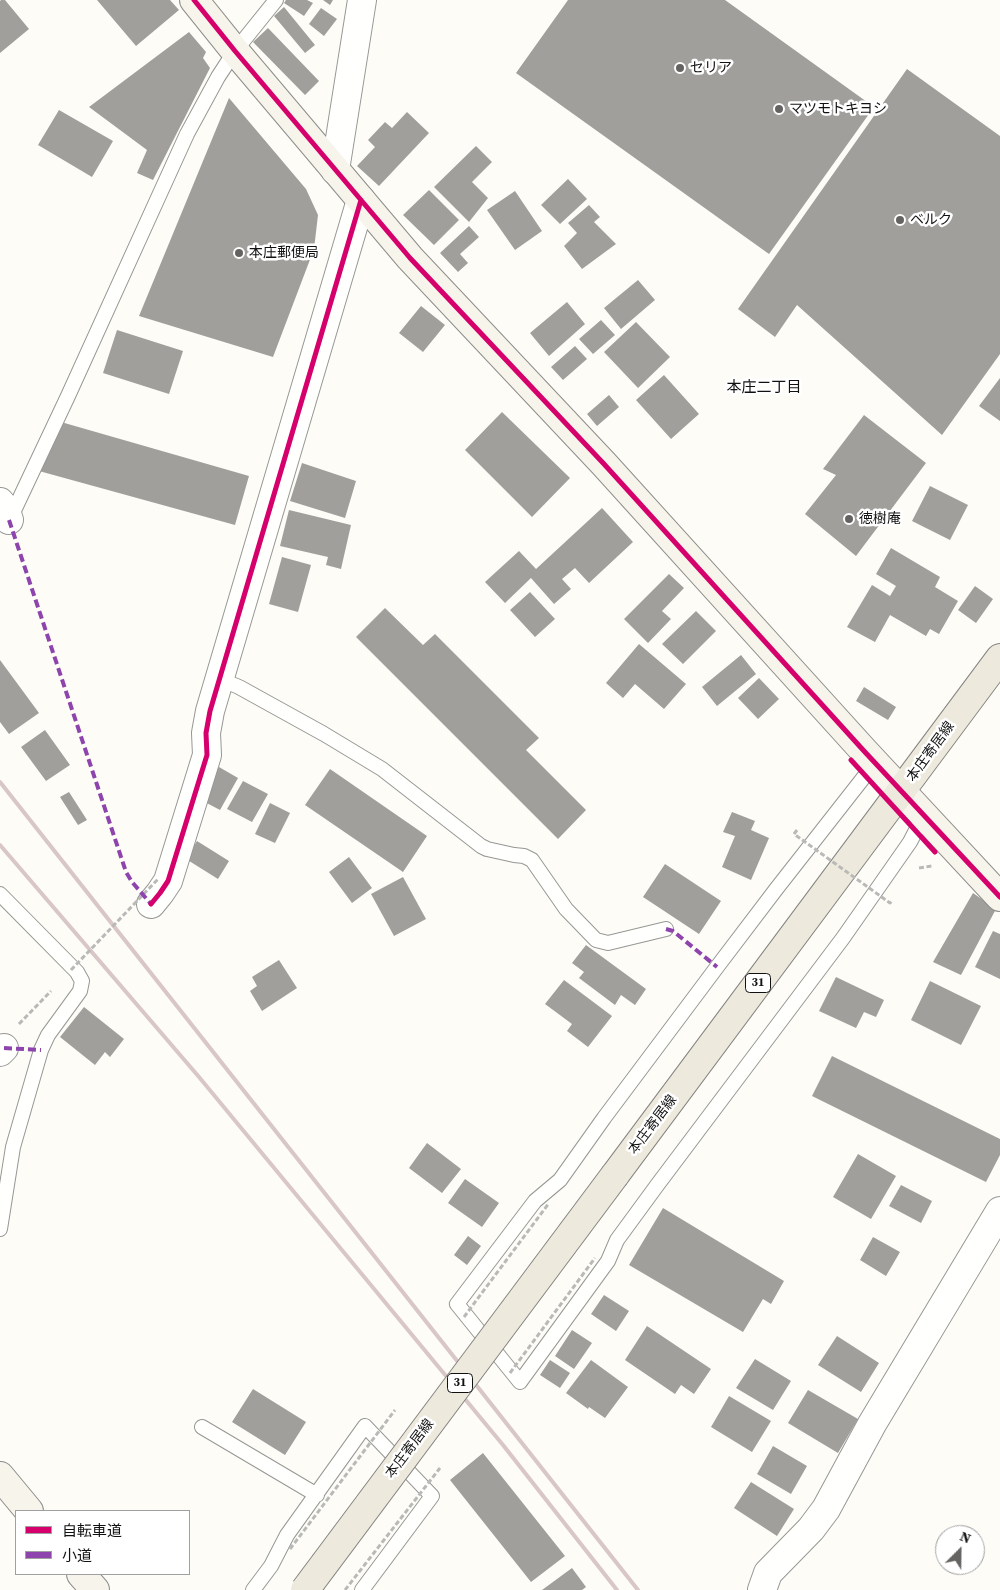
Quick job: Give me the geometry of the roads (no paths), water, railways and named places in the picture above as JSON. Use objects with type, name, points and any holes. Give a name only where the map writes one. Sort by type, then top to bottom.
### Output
[{"type":"main road","name":"本庄寄居線","points":[[305,1590],[902,792],[1000,658]]},
{"type":"street","points":[[194,0],[410,258],[604,464],[875,763],[1000,897]]},
{"type":"street","points":[[335,170],[362,0]]},
{"type":"street","points":[[151,904],[168,881],[207,755],[206,733],[220,679],[361,200]]},
{"type":"street","points":[[762,1590],[768,1573],[812,1529],[826,1509],[872,1424],[1000,1211]]},
{"type":"street","points":[[0,1476],[28,1510]]},
{"type":"street","points":[[82,1575],[95,1590]]},
{"type":"lane","points":[[5,511],[68,396],[187,134],[218,77],[235,51],[276,0]]},
{"type":"lane","points":[[220,679],[240,687],[382,769],[481,846],[487,849],[524,856],[532,860],[566,909],[596,940],[608,943],[666,929]]},
{"type":"lane","points":[[875,763],[753,919],[560,1180],[535,1201],[457,1304],[520,1382],[608,1261],[617,1240],[843,938],[910,842],[924,815]]},
{"type":"lane","points":[[0,894],[77,972],[82,981],[80,991],[48,1035],[41,1050],[13,1147],[0,1229]]},
{"type":"lane","points":[[253,1590],[271,1566],[287,1535],[317,1496],[365,1426],[432,1496],[362,1590]]},
{"type":"lane","points":[[202,1427],[317,1496]]},
{"type":"railway","points":[[0,782],[638,1590]]},
{"type":"railway","points":[[0,845],[199,1077],[503,1445],[617,1590]]},
{"type":"place","name":"セリア","points":[[680,68]]},
{"type":"place","name":"マツモトキヨシ","points":[[779,109]]},
{"type":"place","name":"ベルク","points":[[900,220]]},
{"type":"place","name":"本庄郵便局","points":[[239,253]]},
{"type":"place","name":"徳樹庵","points":[[849,519]]},
{"type":"district","name":"本庄二丁目","points":[[764,388]]}]
